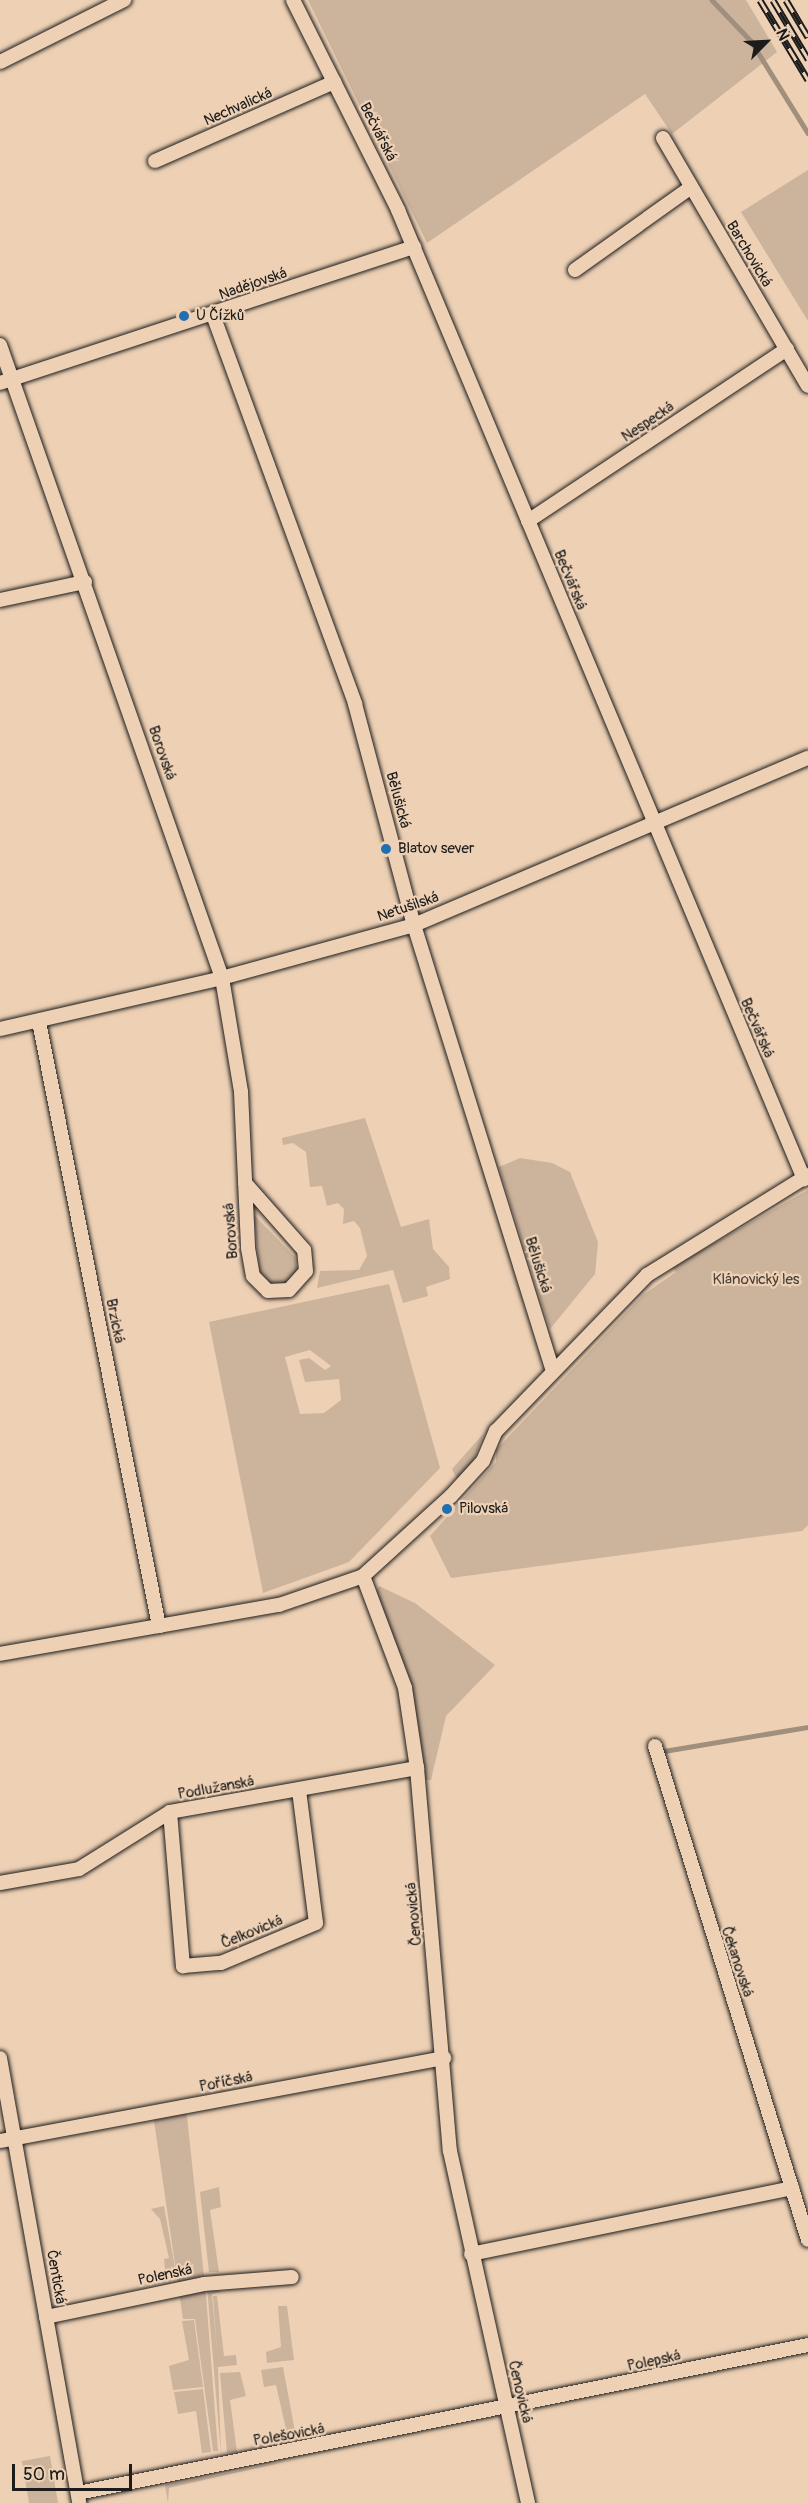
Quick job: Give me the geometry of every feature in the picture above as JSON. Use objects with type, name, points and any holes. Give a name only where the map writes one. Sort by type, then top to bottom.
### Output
[{"type":"street","points":[[0,62],[123,0]]},
{"type":"street","name":"Bečvářská","points":[[293,0],[414,247],[652,826],[806,1177]]},
{"type":"street","name":"Nechvalická","points":[[155,161],[334,82]]},
{"type":"street","name":"Barchovická","points":[[663,138],[690,188],[808,386]]},
{"type":"street","points":[[575,270],[690,188]]},
{"type":"street","name":"Nadějovská","points":[[0,383],[213,315],[414,247]]},
{"type":"street","name":"Bělušická","points":[[213,315],[355,704],[414,925],[553,1370]]},
{"type":"street","name":"Borovská","points":[[0,345],[15,380],[222,978],[241,1092],[245,1183],[253,1276],[268,1291],[289,1290],[306,1271],[304,1250],[245,1183]]},
{"type":"street","name":"Nespecká","points":[[528,521],[787,350]]},
{"type":"street","points":[[0,600],[85,582]]},
{"type":"street","name":"Netušilská","points":[[0,1029],[39,1022],[222,978],[414,925],[808,758]]},
{"type":"street","name":"Brzická","points":[[39,1022],[159,1626]]},
{"type":"street","points":[[0,1654],[279,1605],[363,1576],[451,1496],[483,1461],[496,1431],[647,1275],[806,1177]]},
{"type":"street","name":"Čenovická","points":[[363,1576],[405,1688],[417,1768],[444,2058],[450,2151],[528,2503]]},
{"type":"street","name":"Čekanovská","points":[[655,1746],[808,2240]]},
{"type":"street","name":"Podlužanská","points":[[0,1883],[79,1869],[170,1812],[417,1768]]},
{"type":"street","name":"Čelkovická","points":[[170,1812],[183,1966],[221,1963],[316,1923],[299,1790]]},
{"type":"street","name":"Čentická","points":[[0,2058],[79,2498]]},
{"type":"street","name":"Poříčská","points":[[0,2141],[444,2058]]},
{"type":"street","points":[[471,2254],[792,2188]]},
{"type":"street","name":"Polenská","points":[[46,2317],[204,2284],[292,2277]]},
{"type":"street","name":"Polepská","points":[[506,2409],[808,2345]]},
{"type":"street","name":"Polešovická","points":[[79,2498],[506,2409]]},
{"type":"green space","points":[[308,0],[746,0],[777,52],[672,134],[645,94],[427,243]]},
{"type":"green space","points":[[808,170],[808,321],[741,212]]},
{"type":"green space","points":[[365,1118],[401,1227],[429,1219],[433,1249],[449,1267],[450,1279],[426,1287],[428,1296],[403,1303],[393,1270],[317,1288],[320,1271],[359,1270],[367,1256],[360,1228],[354,1221],[343,1224],[344,1209],[338,1203],[327,1206],[322,1186],[310,1187],[306,1152],[293,1143],[283,1145],[282,1138]]},
{"type":"green space","points":[[520,1158],[552,1163],[570,1172],[598,1242],[595,1274],[550,1329],[499,1167]]},
{"type":"green space","name":"Klánovický les","points":[[808,1190],[808,1525],[802,1531],[451,1578],[430,1536],[496,1462],[496,1450],[643,1295],[676,1272],[672,1267]]},
{"type":"green space","points":[[254,1215],[295,1257],[297,1273],[288,1284],[276,1287],[260,1278]]},
{"type":"green space","points":[[389,1284],[440,1468],[349,1562],[263,1593],[209,1322]],"holes":[[[310,1350],[331,1366],[325,1370],[309,1358],[299,1360],[305,1382],[339,1379],[341,1400],[324,1413],[300,1414],[285,1357]]]},
{"type":"green space","points":[[484,1433],[473,1462],[457,1479],[452,1469]]},
{"type":"green space","points":[[379,1586],[415,1603],[495,1665],[446,1716],[431,1780],[425,1780],[418,1737],[375,1594]]},
{"type":"green space","points":[[186,2107],[206,2295],[218,2451],[213,2451],[195,2319],[183,2319],[153,2114]]},
{"type":"green space","points":[[219,2187],[221,2207],[210,2210],[219,2272],[209,2272],[200,2192]]},
{"type":"green space","points":[[164,2206],[177,2279],[166,2279],[164,2259],[169,2258],[160,2219],[151,2209]]},
{"type":"green space","points":[[207,2287],[222,2292],[212,2294],[217,2351],[213,2296],[217,2296],[224,2356],[236,2355],[237,2365],[218,2367],[221,2455]]},
{"type":"green space","points":[[278,2306],[287,2306],[294,2360],[267,2363],[266,2352],[281,2347]]},
{"type":"green space","points":[[194,2320],[203,2387],[173,2390],[169,2366],[189,2360],[182,2321]]},
{"type":"green space","points":[[283,2367],[296,2437],[288,2438],[276,2385],[264,2387],[261,2370]]},
{"type":"green space","points":[[240,2372],[246,2396],[230,2400],[237,2452],[227,2453],[220,2373]]},
{"type":"green space","points":[[203,2389],[211,2452],[202,2453],[196,2411],[178,2414],[174,2392]]},
{"type":"green space","points":[[50,2456],[58,2503],[29,2503],[22,2461]]},
{"type":"green space","points":[[293,2460],[169,2488],[168,2503],[165,2485]]},
{"type":"waterway","points":[[712,0],[751,41],[808,133]]},
{"type":"waterway","points":[[664,1751],[808,1727]]},
{"type":"railway","points":[[760,0],[808,80]]},
{"type":"railway","points":[[773,0],[808,59]]},
{"type":"railway","points":[[786,0],[808,37]]},
{"type":"place","name":"U Čížků","points":[[184,316]]},
{"type":"place","name":"Blatov sever","points":[[386,849]]},
{"type":"place","name":"Pilovská","points":[[447,1509]]}]
